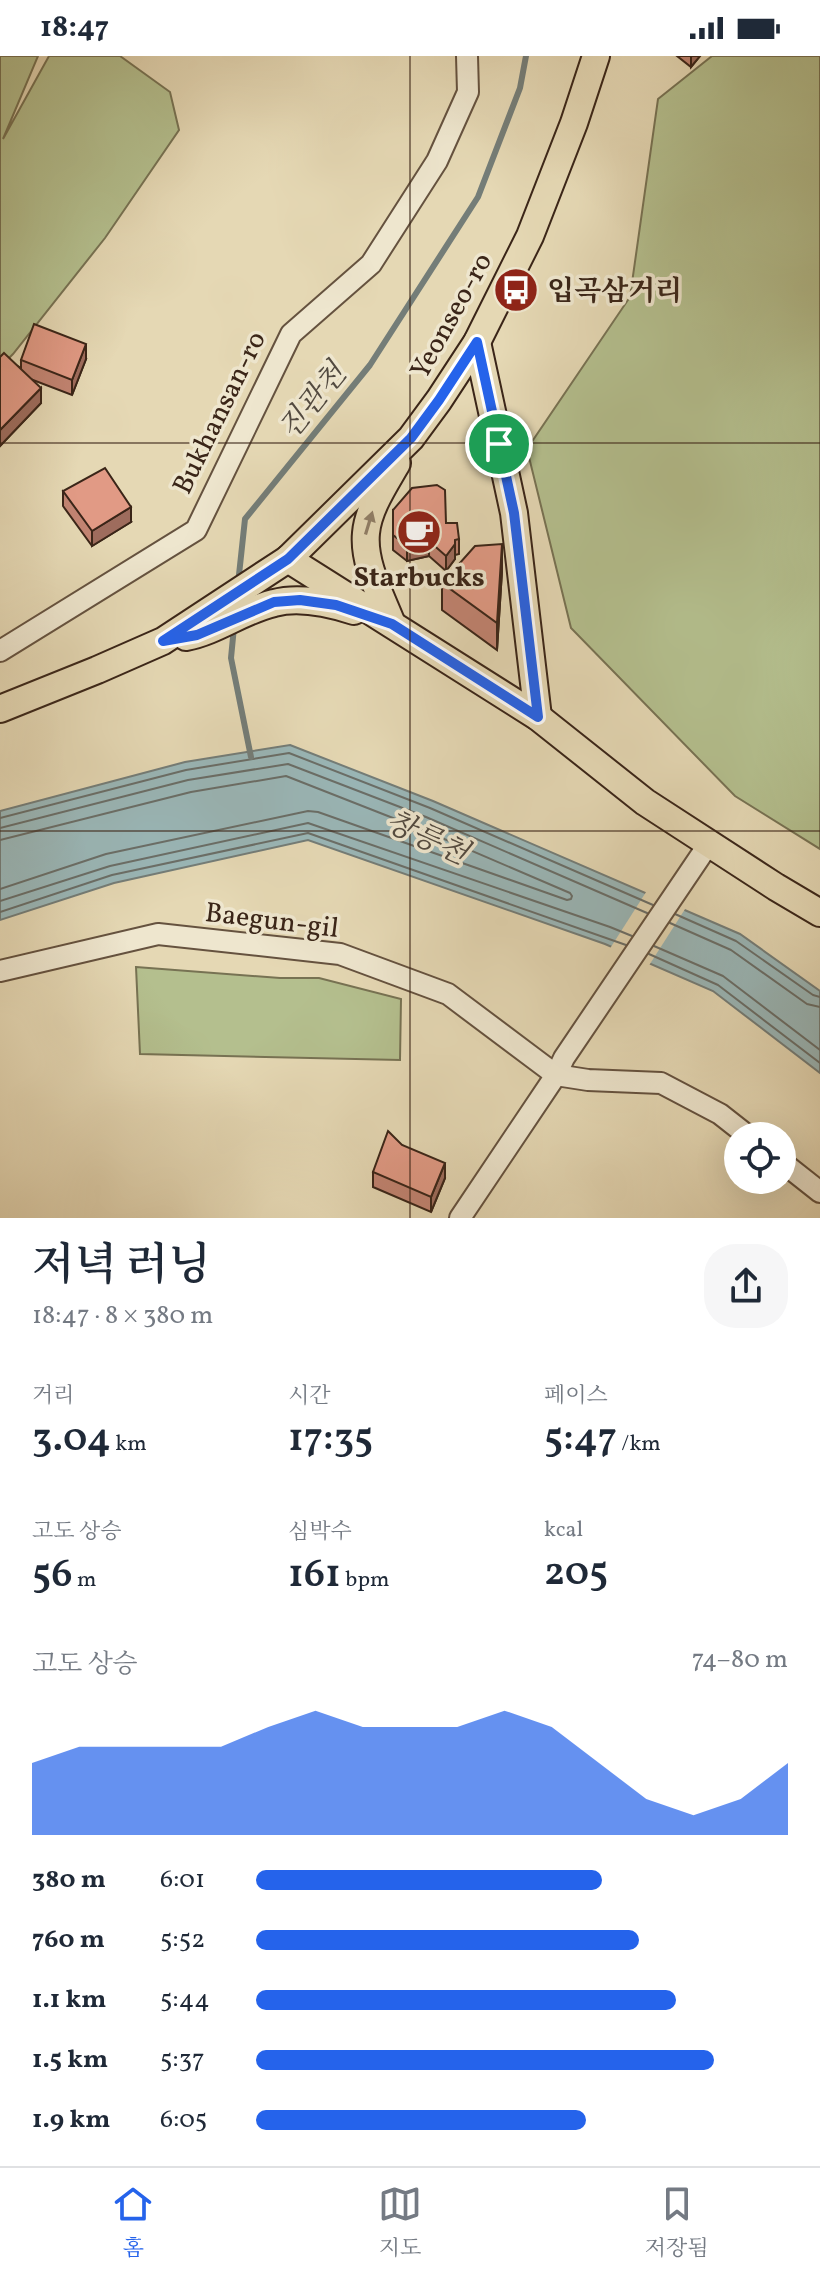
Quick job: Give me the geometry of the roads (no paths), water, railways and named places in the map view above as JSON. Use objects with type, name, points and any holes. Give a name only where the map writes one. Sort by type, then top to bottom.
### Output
[{"type":"main road","name":"Yeonseo-ro","points":[[163,641],[288,559],[411,438],[477,342],[530,236],[574,123],[596,56]]},
{"type":"main road","points":[[477,342],[514,513],[538,717]]},
{"type":"main road","points":[[392,624],[368,559],[365,536],[382,488],[411,438]]},
{"type":"main road","points":[[288,559],[538,717],[645,802],[820,913]]},
{"type":"main road","points":[[2,702],[163,641],[197,635],[274,602],[300,600],[336,605],[392,624]]},
{"type":"street","name":"Bukhansan-ro","points":[[0,651],[196,530],[291,334],[371,264],[437,161],[468,92],[467,56]]},
{"type":"street","points":[[460,1218],[710,842]]},
{"type":"street","name":"Baegun-gil","points":[[0,971],[158,934],[340,954],[448,994],[560,1066],[588,1080],[661,1083],[730,1122]]},
{"type":"street","points":[[796,1173],[820,1192]]},
{"type":"water","name":"창릉천","points":[[290,745],[433,801],[740,934],[820,991],[820,1073],[713,991],[605,944],[308,840],[114,883],[0,920],[0,811],[185,762]]},
{"type":"waterway","name":"진관천","points":[[238,584],[245,519],[370,365],[478,197],[520,88],[526,56]]},
{"type":"waterway","name":"진관천","points":[[234,627],[231,658],[251,757]]},
{"type":"place","name":"입곡삼거리","points":[[516,290]]},
{"type":"place","name":"Starbucks","points":[[419,532]]}]
